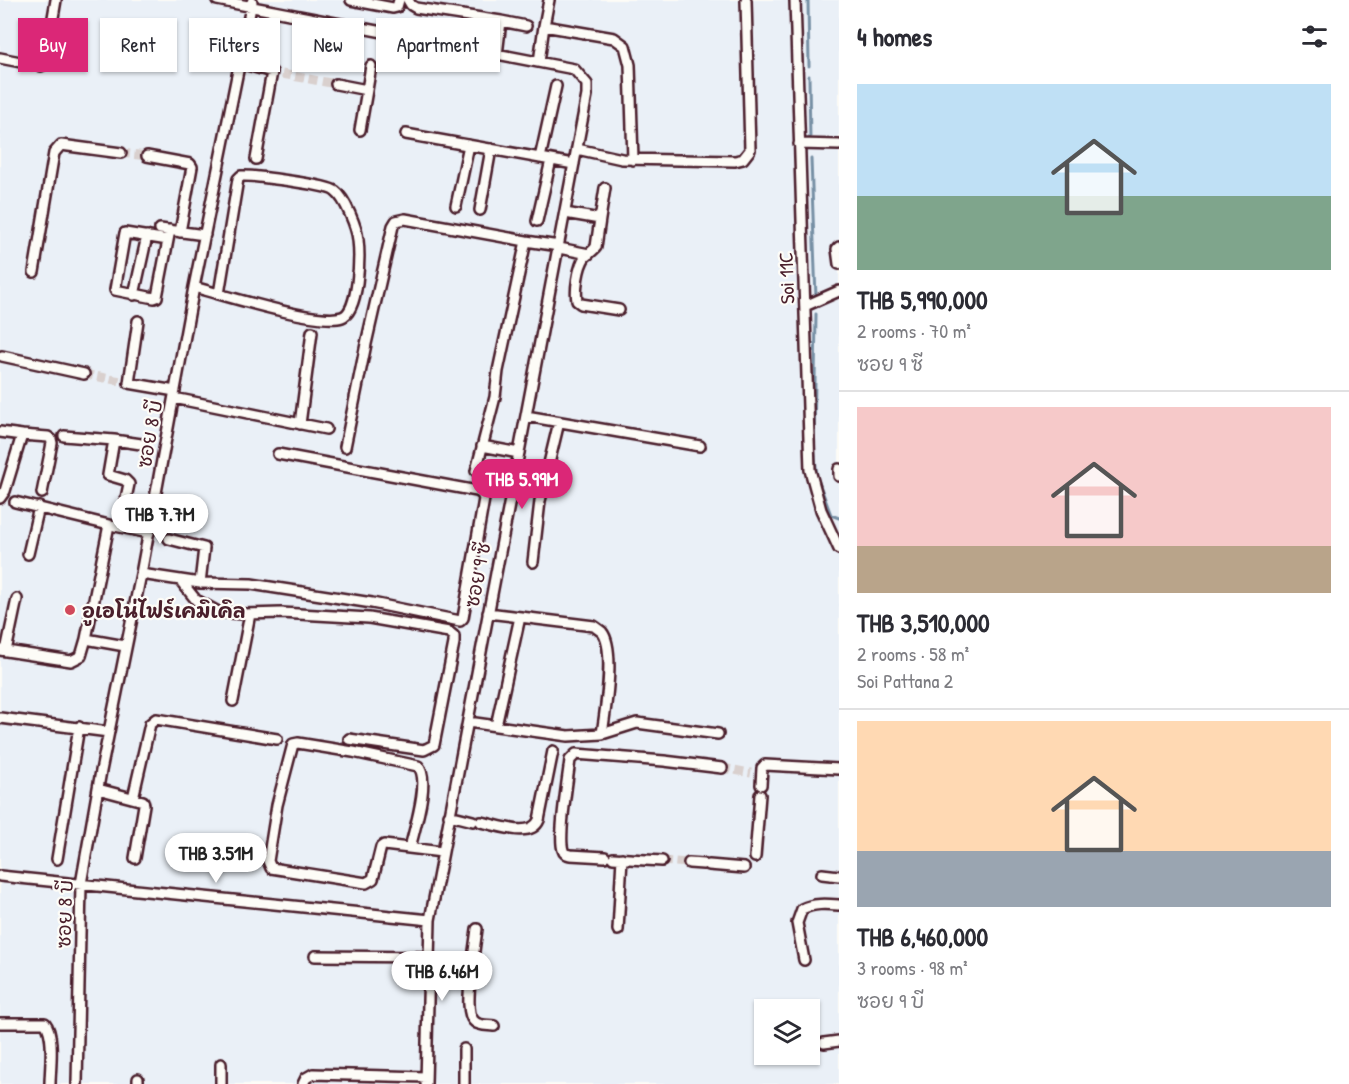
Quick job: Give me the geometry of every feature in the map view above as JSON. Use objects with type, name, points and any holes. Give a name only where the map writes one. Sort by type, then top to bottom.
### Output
[{"type":"street","points":[[0,58],[41,66],[45,64],[56,0]]},
{"type":"street","points":[[217,0],[252,3],[376,29]]},
{"type":"street","points":[[351,0],[393,8],[397,7],[399,0]]},
{"type":"street","points":[[408,0],[416,8],[526,26]]},
{"type":"street","points":[[500,56],[539,62],[549,0]]},
{"type":"street","points":[[577,149],[613,158],[633,160],[735,161],[743,159],[750,150],[746,0]]},
{"type":"street","name":"Soi 11C","points":[[795,0],[810,470],[821,510],[839,549]]},
{"type":"street","name":"ซอย 8 บี","points":[[249,18],[252,3]]},
{"type":"street","points":[[500,30],[501,21]]},
{"type":"street","points":[[544,26],[614,38],[625,46],[630,65],[633,160]]},
{"type":"street","name":"ซอย 9 ซี","points":[[426,1081],[430,920],[587,95],[587,84],[574,69],[539,62]]},
{"type":"street","points":[[360,130],[371,66]]},
{"type":"street","name":"ซอย 8 บี","points":[[77,1084],[81,884],[194,287],[238,72]]},
{"type":"street","points":[[256,159],[277,73],[273,72]]},
{"type":"street","points":[[336,84],[366,90]]},
{"type":"street","points":[[540,158],[556,86]]},
{"type":"street","points":[[406,134],[574,164]]},
{"type":"street","points":[[799,144],[839,145]]},
{"type":"street","points":[[34,272],[54,153],[57,147],[61,145],[121,153]]},
{"type":"street","points":[[456,206],[469,145]]},
{"type":"street","points":[[480,210],[492,149]]},
{"type":"street","points":[[147,156],[190,164],[192,167],[170,233],[157,297],[117,292],[115,288],[126,232],[147,236],[170,233],[205,235]]},
{"type":"street","points":[[537,221],[551,160]]},
{"type":"street","points":[[194,287],[219,294],[294,313],[331,318],[347,315],[351,309],[357,284],[358,240],[355,225],[338,193],[331,188],[244,176],[238,179],[219,294]]},
{"type":"street","points":[[605,188],[596,247],[581,264],[576,295],[577,301],[581,304],[620,310]]},
{"type":"street","points":[[565,213],[600,219]]},
{"type":"street","points":[[345,447],[366,344],[396,221],[405,219],[589,254]]},
{"type":"street","points":[[134,295],[147,236]]},
{"type":"street","points":[[476,471],[495,397],[498,372],[526,241]]},
{"type":"street","points":[[839,247],[837,249],[839,264]]},
{"type":"street","points":[[804,306],[839,291]]},
{"type":"street","points":[[138,321],[128,383],[326,429]]},
{"type":"street","points":[[300,424],[312,332]]},
{"type":"street","points":[[2,356],[84,375]]},
{"type":"street","points":[[526,416],[700,446]]},
{"type":"street","points":[[533,562],[540,501],[559,422]]},
{"type":"street","points":[[0,432],[51,439],[52,444],[42,493]]},
{"type":"street","points":[[0,498],[5,491],[22,435]]},
{"type":"street","points":[[64,436],[141,444]]},
{"type":"street","points":[[114,440],[108,475],[125,480],[129,484],[120,527]]},
{"type":"street","points":[[482,446],[519,453]]},
{"type":"street","points":[[141,574],[200,583],[251,584],[372,603],[456,621],[463,618],[484,499],[482,494],[477,491],[278,454]]},
{"type":"street","points":[[839,469],[839,476]]},
{"type":"street","points":[[15,502],[109,525],[149,532]]},
{"type":"street","points":[[28,554],[39,507]]},
{"type":"street","points":[[17,599],[3,651],[71,661],[81,656],[109,525]]},
{"type":"street","points":[[169,539],[204,548],[200,583]]},
{"type":"street","points":[[180,580],[196,600],[218,612],[369,618],[449,632],[454,636],[434,745],[424,750],[349,739]]},
{"type":"street","points":[[488,613],[594,626],[602,631],[606,639],[610,666],[602,734]]},
{"type":"street","points":[[233,702],[250,614]]},
{"type":"street","points":[[496,726],[520,617]]},
{"type":"street","points":[[86,639],[125,646]]},
{"type":"street","points":[[0,718],[109,732]]},
{"type":"street","points":[[133,798],[150,724],[156,718],[277,739]]},
{"type":"street","points":[[468,722],[568,736],[602,734],[637,723],[718,734]]},
{"type":"street","points":[[57,859],[79,727]]},
{"type":"street","points":[[410,848],[422,795],[422,769],[353,752],[293,744],[277,805],[268,861],[271,868],[366,883],[373,879],[381,847],[384,844],[410,848],[442,852]]},
{"type":"street","points":[[449,816],[523,830],[537,826],[553,751]]},
{"type":"street","points":[[662,861],[565,853],[563,849],[565,803],[570,760],[576,754],[722,768]]},
{"type":"street","points":[[756,857],[761,790],[756,774],[765,765],[839,769]]},
{"type":"street","points":[[98,789],[140,800],[144,805],[135,858]]},
{"type":"street","points":[[613,858],[618,930]]},
{"type":"street","points":[[689,863],[744,868]]},
{"type":"street","points":[[822,874],[839,876]]},
{"type":"street","points":[[0,876],[430,920]]},
{"type":"street","points":[[804,960],[797,923],[802,909],[817,904],[839,905]]},
{"type":"street","points":[[477,929],[471,973],[469,1013],[477,1024],[494,1026]]},
{"type":"street","points":[[315,956],[430,957]]},
{"type":"street","points":[[429,971],[471,973]]},
{"type":"street","points":[[0,1023],[45,1023],[50,1037],[50,1084]]},
{"type":"street","points":[[824,1043],[839,1041]]},
{"type":"street","points":[[464,1049],[464,1084]]},
{"type":"street","points":[[221,1064],[221,1084]]},
{"type":"street","points":[[303,1084],[306,1078],[313,1074],[350,1080],[426,1081]]},
{"type":"shaded area","points":[[0,0],[839,0],[839,1084],[0,1084]]},
{"type":"waterway","points":[[808,0],[809,66]]},
{"type":"waterway","points":[[809,76],[810,142]]},
{"type":"waterway","points":[[811,159],[816,298]]},
{"type":"waterway","points":[[816,314],[814,446],[817,477],[831,515],[839,518]]},
{"type":"tunnel","points":[[282,74],[336,84]]},
{"type":"tunnel","points":[[121,153],[147,156]]},
{"type":"tunnel","points":[[84,374],[126,382]]},
{"type":"tunnel","points":[[722,768],[751,773]]},
{"type":"tunnel","points":[[662,861],[689,863]]},
{"type":"place","name":"อูเอโน่ไฟร์เคมิเคิล","points":[[70,610]]}]
